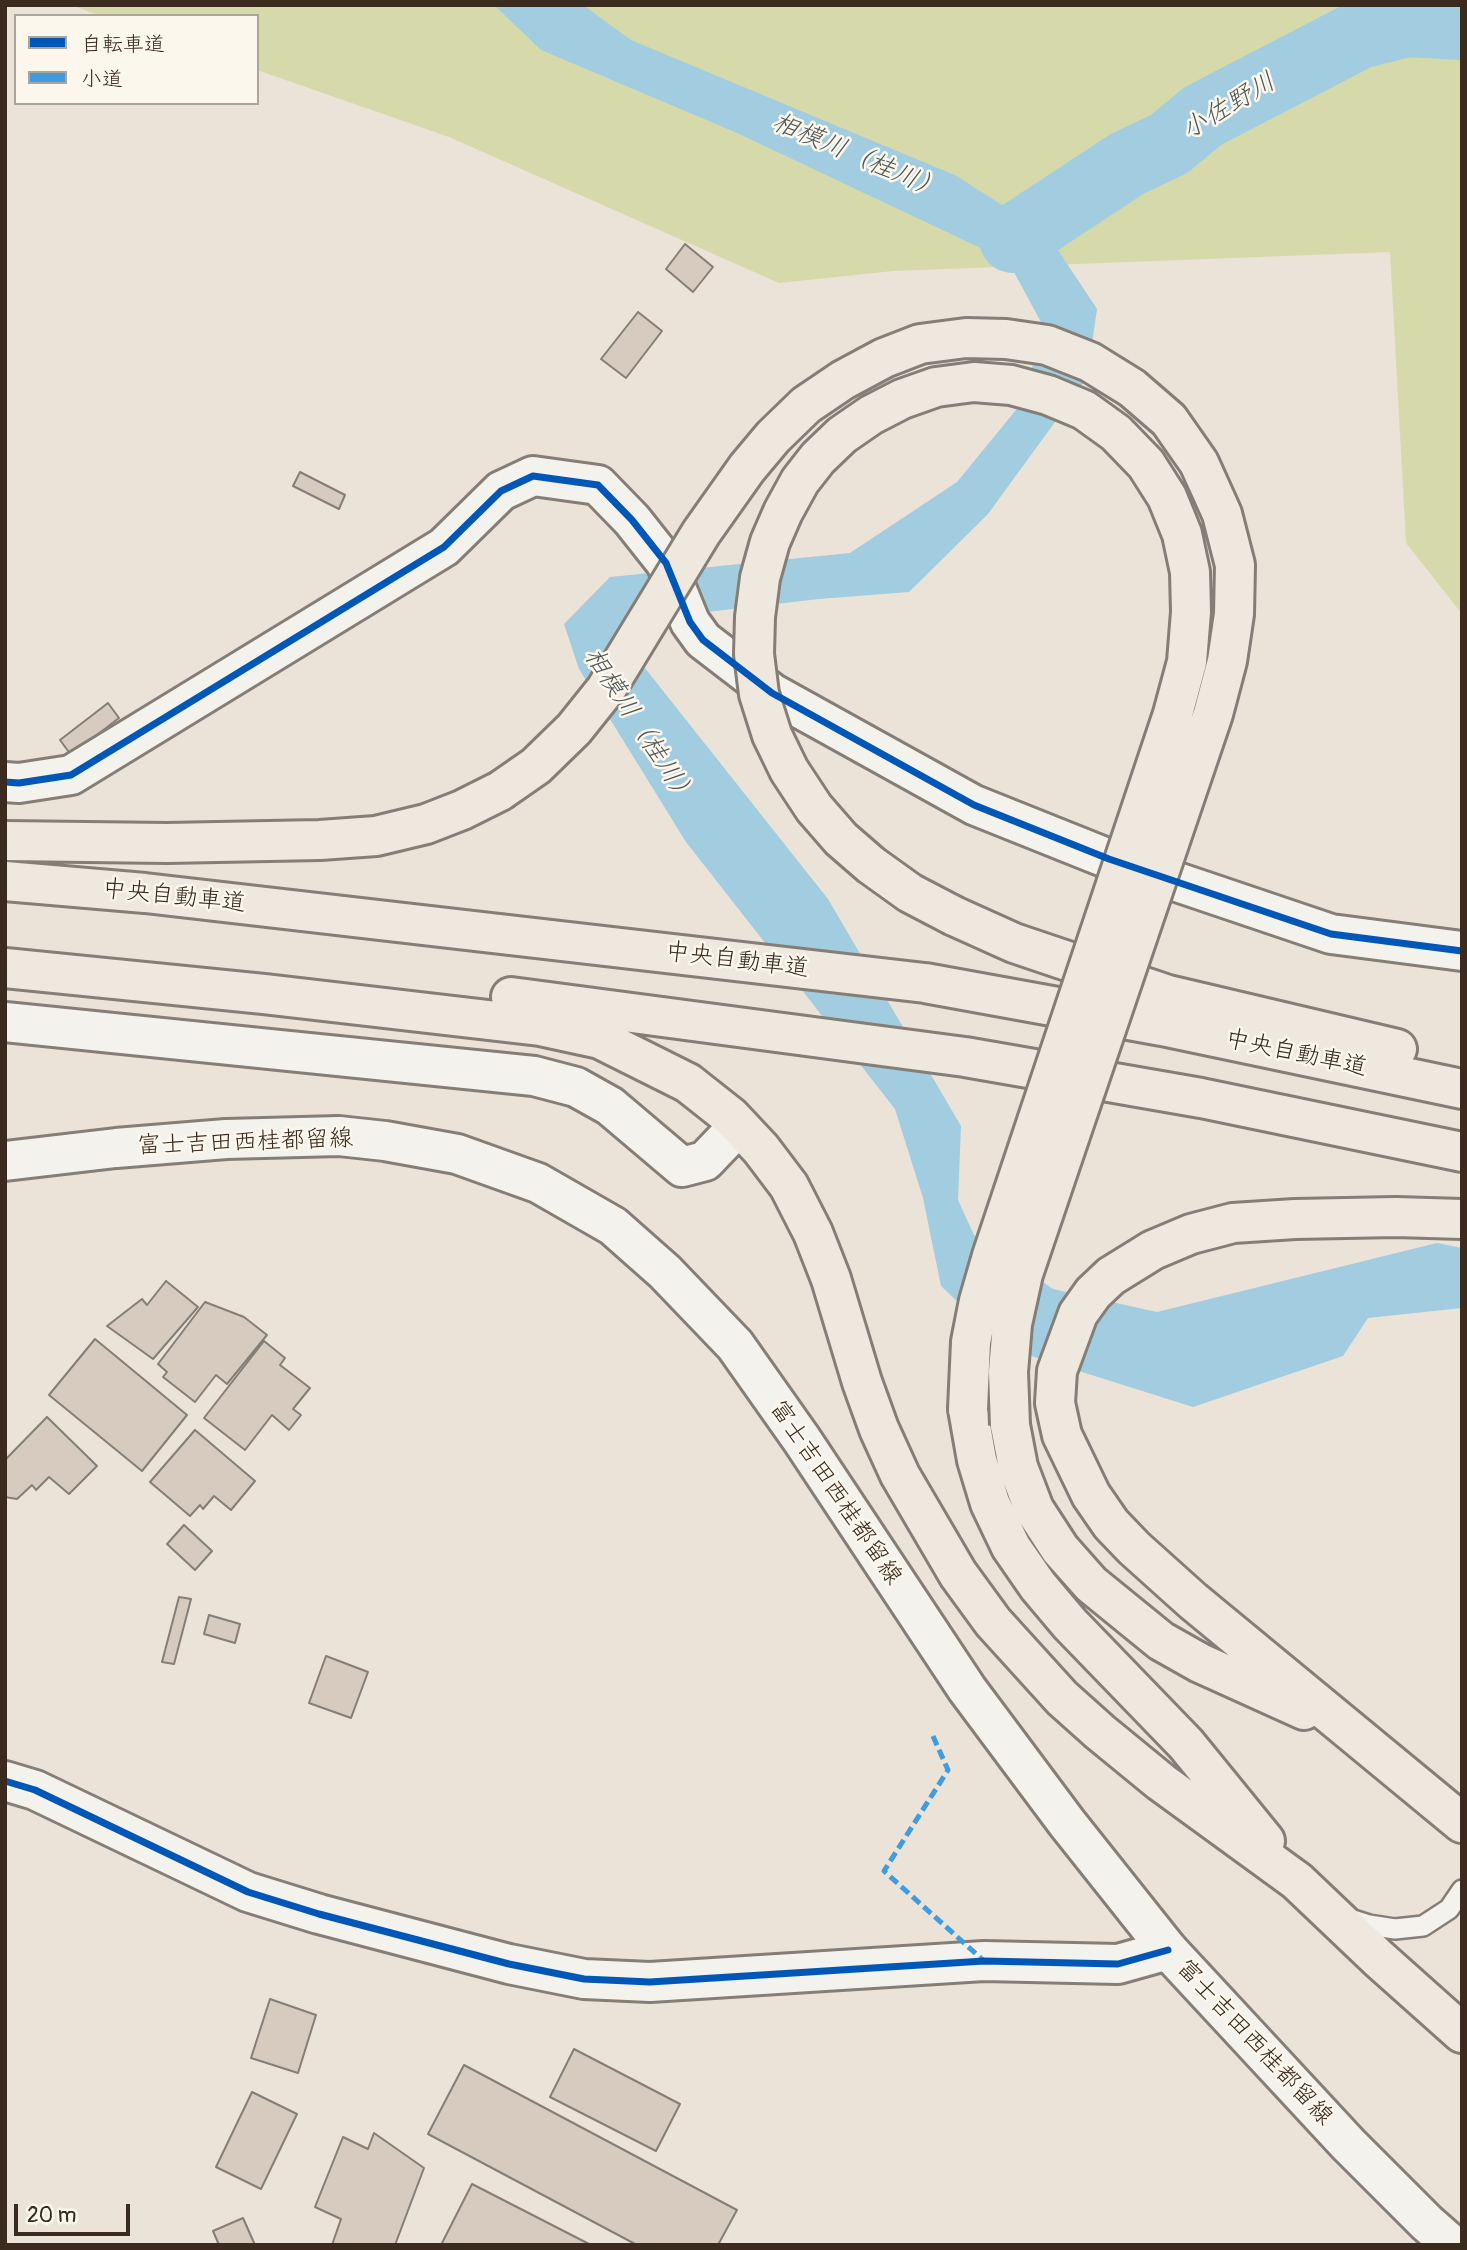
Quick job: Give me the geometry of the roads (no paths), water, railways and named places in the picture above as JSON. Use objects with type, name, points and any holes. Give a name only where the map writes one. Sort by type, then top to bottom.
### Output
[{"type":"highway","points":[[5,841],[180,843],[320,840],[376,835],[426,824],[462,810],[500,791],[536,766],[574,729],[606,689],[701,533],[747,468],[773,437],[806,405],[843,380],[884,358],[920,344],[967,338],[1006,339],[1047,345],[1090,362],[1132,388],[1169,420],[1199,463],[1222,514],[1235,565],[1234,614],[1227,662],[1213,714],[1023,1274],[1012,1324],[1008,1372],[1010,1425],[1018,1467],[1034,1509],[1060,1549],[1091,1584],[1161,1641],[1200,1663],[1348,1730]]},
{"type":"highway","points":[[1297,1881],[1186,1744],[1070,1624],[1017,1557],[990,1503],[976,1460],[968,1409],[971,1342],[979,1301],[996,1243],[1173,714],[1187,662],[1191,612],[1190,572],[1182,534],[1167,497],[1146,464],[1116,433],[1084,410],[1048,395],[1011,385],[974,382],[936,387],[902,399],[861,421],[818,458],[800,481],[770,542],[760,578],[754,654],[759,694],[772,735],[789,770],[814,808],[841,839],[871,865],[910,892],[954,916],[1014,943],[1168,995],[1462,1064]]},
{"type":"highway","name":"中央自動車道","points":[[5,881],[158,895],[925,983],[1162,1026],[1462,1090]]},
{"type":"highway","points":[[5,947],[460,990],[965,1056],[1201,1098],[1462,1152]]},
{"type":"highway","points":[[5,968],[540,1026],[600,1039],[688,1083],[731,1116],[789,1186],[813,1233],[862,1382],[900,1475],[958,1574],[993,1622],[1062,1698],[1100,1732],[1161,1782],[1297,1881],[1462,2033]]},
{"type":"highway","points":[[1453,1816],[1134,1548],[1111,1524],[1091,1495],[1062,1435],[1055,1403],[1057,1371],[1066,1343],[1078,1314],[1093,1293],[1111,1276],[1136,1259],[1191,1234],[1233,1223],[1295,1219],[1462,1219]]},
{"type":"street","points":[[5,782],[19,783],[71,775],[444,547],[501,491],[533,476],[598,485],[632,520],[666,563],[690,622],[703,640],[772,693],[974,805],[1109,859],[1331,934],[1462,951]]},
{"type":"street","points":[[5,1022],[534,1076],[576,1087],[610,1106],[682,1167],[705,1161],[727,1138]]},
{"type":"street","name":"富士吉田西桂都留線","points":[[5,1161],[226,1139],[339,1136],[386,1141],[457,1154],[538,1183],[612,1226],[665,1272],[735,1345],[802,1440],[967,1689],[1067,1823],[1168,1950],[1348,2144],[1452,2245]]},
{"type":"street","points":[[5,1781],[35,1790],[248,1892],[319,1914],[509,1964],[584,1979],[650,1982],[984,1961],[1118,1964],[1168,1950]]},
{"type":"lane","points":[[1453,1816],[1462,1846]]},
{"type":"lane","points":[[1332,1913],[1368,1925],[1395,1929],[1423,1926],[1449,1909],[1462,1890]]},
{"type":"water","name":"相模川（桂川）","points":[[494,5],[583,5],[631,40],[957,176],[1048,235],[1097,309],[1087,378],[988,514],[909,592],[819,599],[655,618],[637,658],[828,899],[961,1126],[958,1200],[974,1235],[1053,1289],[1157,1312],[1437,1243],[1462,1248],[1462,1308],[1368,1318],[1343,1356],[1193,1407],[1006,1348],[941,1286],[923,1198],[895,1109],[686,842],[579,669],[564,624],[610,577],[850,553],[957,482],[1025,399],[1042,324],[1008,261],[737,133],[541,50]]},
{"type":"waterway","name":"小佐野川","points":[[1013,239],[1127,164],[1169,144],[1203,116],[1359,35],[1407,23],[1462,26]]}]
